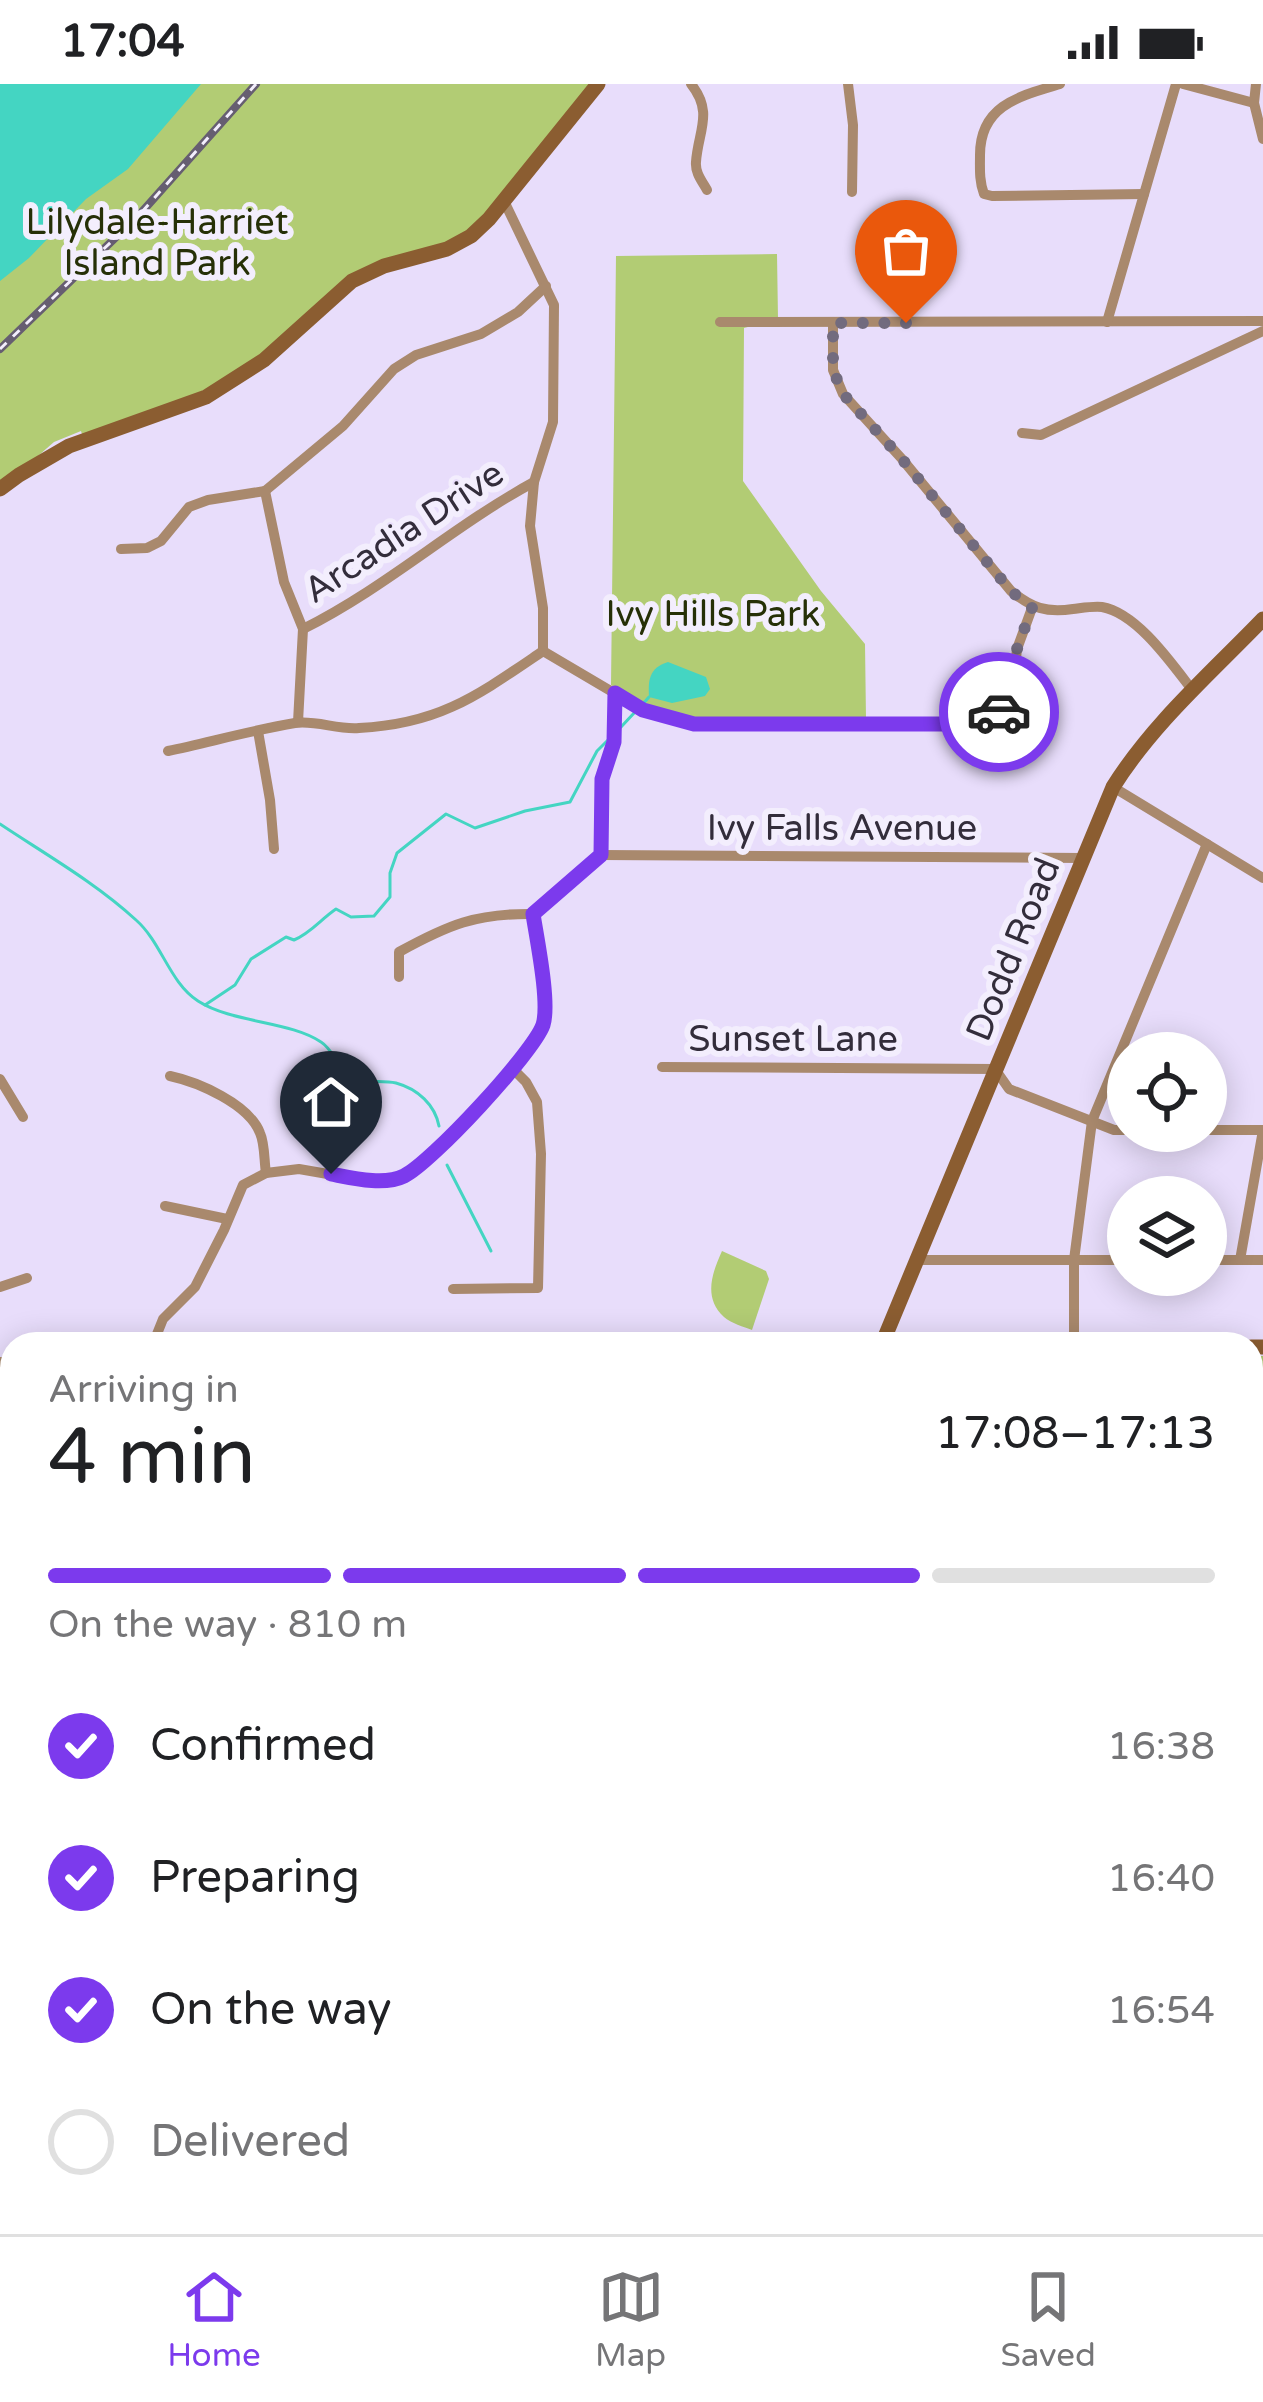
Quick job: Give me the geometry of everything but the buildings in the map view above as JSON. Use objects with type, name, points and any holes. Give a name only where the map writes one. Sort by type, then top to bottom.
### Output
[{"type":"main road","points":[[0,489],[70,446],[206,397],[264,360],[366,272],[456,245],[489,219],[598,84]]},
{"type":"main road","name":"Dodd Road","points":[[887,1332],[1112,787],[1165,718],[1263,619]]},
{"type":"street","points":[[691,84],[699,94],[705,120],[695,164],[707,190]]},
{"type":"street","points":[[848,84],[854,125],[852,192]]},
{"type":"street","points":[[1060,84],[1005,105],[987,121],[980,145],[983,194],[1144,194]]},
{"type":"street","points":[[1107,322],[1179,84],[1254,103]]},
{"type":"street","points":[[1256,84],[1254,103],[1263,139]]},
{"type":"street","points":[[504,201],[554,305],[553,422],[534,482],[530,526],[543,608],[543,651]]},
{"type":"street","points":[[121,549],[148,548],[161,541],[189,507],[265,491],[343,426],[394,369],[416,355],[481,334],[518,312],[546,286]]},
{"type":"street","points":[[720,322],[1263,322]]},
{"type":"street","points":[[833,323],[833,370],[843,394],[1011,591],[1032,608],[1053,612],[1099,606],[1118,613],[1155,644],[1193,691]]},
{"type":"street","points":[[1022,434],[1041,435],[1263,332]]},
{"type":"street","name":"Arcadia Drive","points":[[303,629],[346,607],[490,506],[534,482]]},
{"type":"street","points":[[265,491],[284,582],[303,629],[301,722]]},
{"type":"street","points":[[543,651],[643,710],[694,724],[972,724],[1000,712],[1013,687],[1017,649],[1032,608]]},
{"type":"street","points":[[169,751],[301,722],[348,729],[395,727],[440,714],[543,651]]},
{"type":"street","points":[[399,977],[399,952],[470,918],[533,914],[601,855],[602,779],[614,742],[615,693]]},
{"type":"street","points":[[258,731],[274,849]]},
{"type":"street","points":[[1112,787],[1263,878]]},
{"type":"street","points":[[1074,1332],[1074,1260],[1092,1121],[1207,844]]},
{"type":"street","name":"Ivy Falls Avenue","points":[[601,855],[1082,858]]},
{"type":"street","points":[[158,1332],[164,1319],[194,1287],[243,1185],[266,1173],[299,1169],[362,1180],[401,1178],[430,1157],[513,1070],[543,1025],[544,994],[533,914]]},
{"type":"street","name":"Sunset Lane","points":[[662,1067],[995,1070]]},
{"type":"street","points":[[453,1289],[538,1288],[542,1154],[537,1102],[513,1070]]},
{"type":"street","points":[[995,1070],[1010,1089],[1107,1127]]},
{"type":"street","points":[[170,1076],[190,1080],[245,1110],[261,1134],[266,1173]]},
{"type":"street","points":[[0,1079],[23,1117]]},
{"type":"street","points":[[1227,1130],[1263,1130],[1240,1260]]},
{"type":"street","points":[[165,1206],[227,1219]]},
{"type":"street","points":[[916,1260],[1107,1260]]},
{"type":"street","points":[[1227,1260],[1263,1260]]},
{"type":"street","points":[[0,1287],[26,1278]]},
{"type":"green space","name":"Lilydale-Harriet Island Park","points":[[0,84],[600,84],[471,238],[355,274],[257,366],[85,444],[81,431],[54,442],[0,489]]},
{"type":"green space","name":"Ivy Hills Park","points":[[777,254],[778,319],[744,328],[743,481],[865,644],[866,719],[683,719],[650,710],[611,685],[616,256]]},
{"type":"green space","points":[[722,1251],[766,1271],[769,1279],[752,1330],[727,1319],[713,1302],[713,1277]]},
{"type":"shaded area","points":[[0,84],[201,84],[128,169],[86,199],[0,281]]},
{"type":"shaded area","points":[[668,662],[706,677],[710,689],[705,696],[672,703],[649,697],[651,675]]},
{"type":"waterway","points":[[642,705],[649,697]]},
{"type":"waterway","points":[[621,727],[635,712]]},
{"type":"waterway","points":[[205,1005],[235,985],[251,959],[286,937],[300,937],[336,909],[351,917],[374,916],[390,897],[390,873],[397,853],[446,814],[475,828],[570,802],[597,751],[610,738]]},
{"type":"waterway","points":[[0,824],[121,906],[198,1001],[227,1014],[308,1035],[325,1045],[350,1076],[396,1083],[418,1094],[434,1111],[439,1126]]},
{"type":"waterway","points":[[447,1165],[491,1251]]},
{"type":"railway","points":[[0,349],[140,214],[256,84]]},
{"type":"way so far","points":[[906,323],[833,323],[833,370],[843,394],[1011,591],[1032,608],[1017,649],[1013,687],[999,712]]},
{"type":"route","points":[[331,1174],[362,1180],[401,1178],[430,1157],[513,1070],[543,1025],[544,994],[533,914],[601,855],[602,779],[614,742],[615,693],[643,710],[694,724],[972,724],[999,712]]}]
